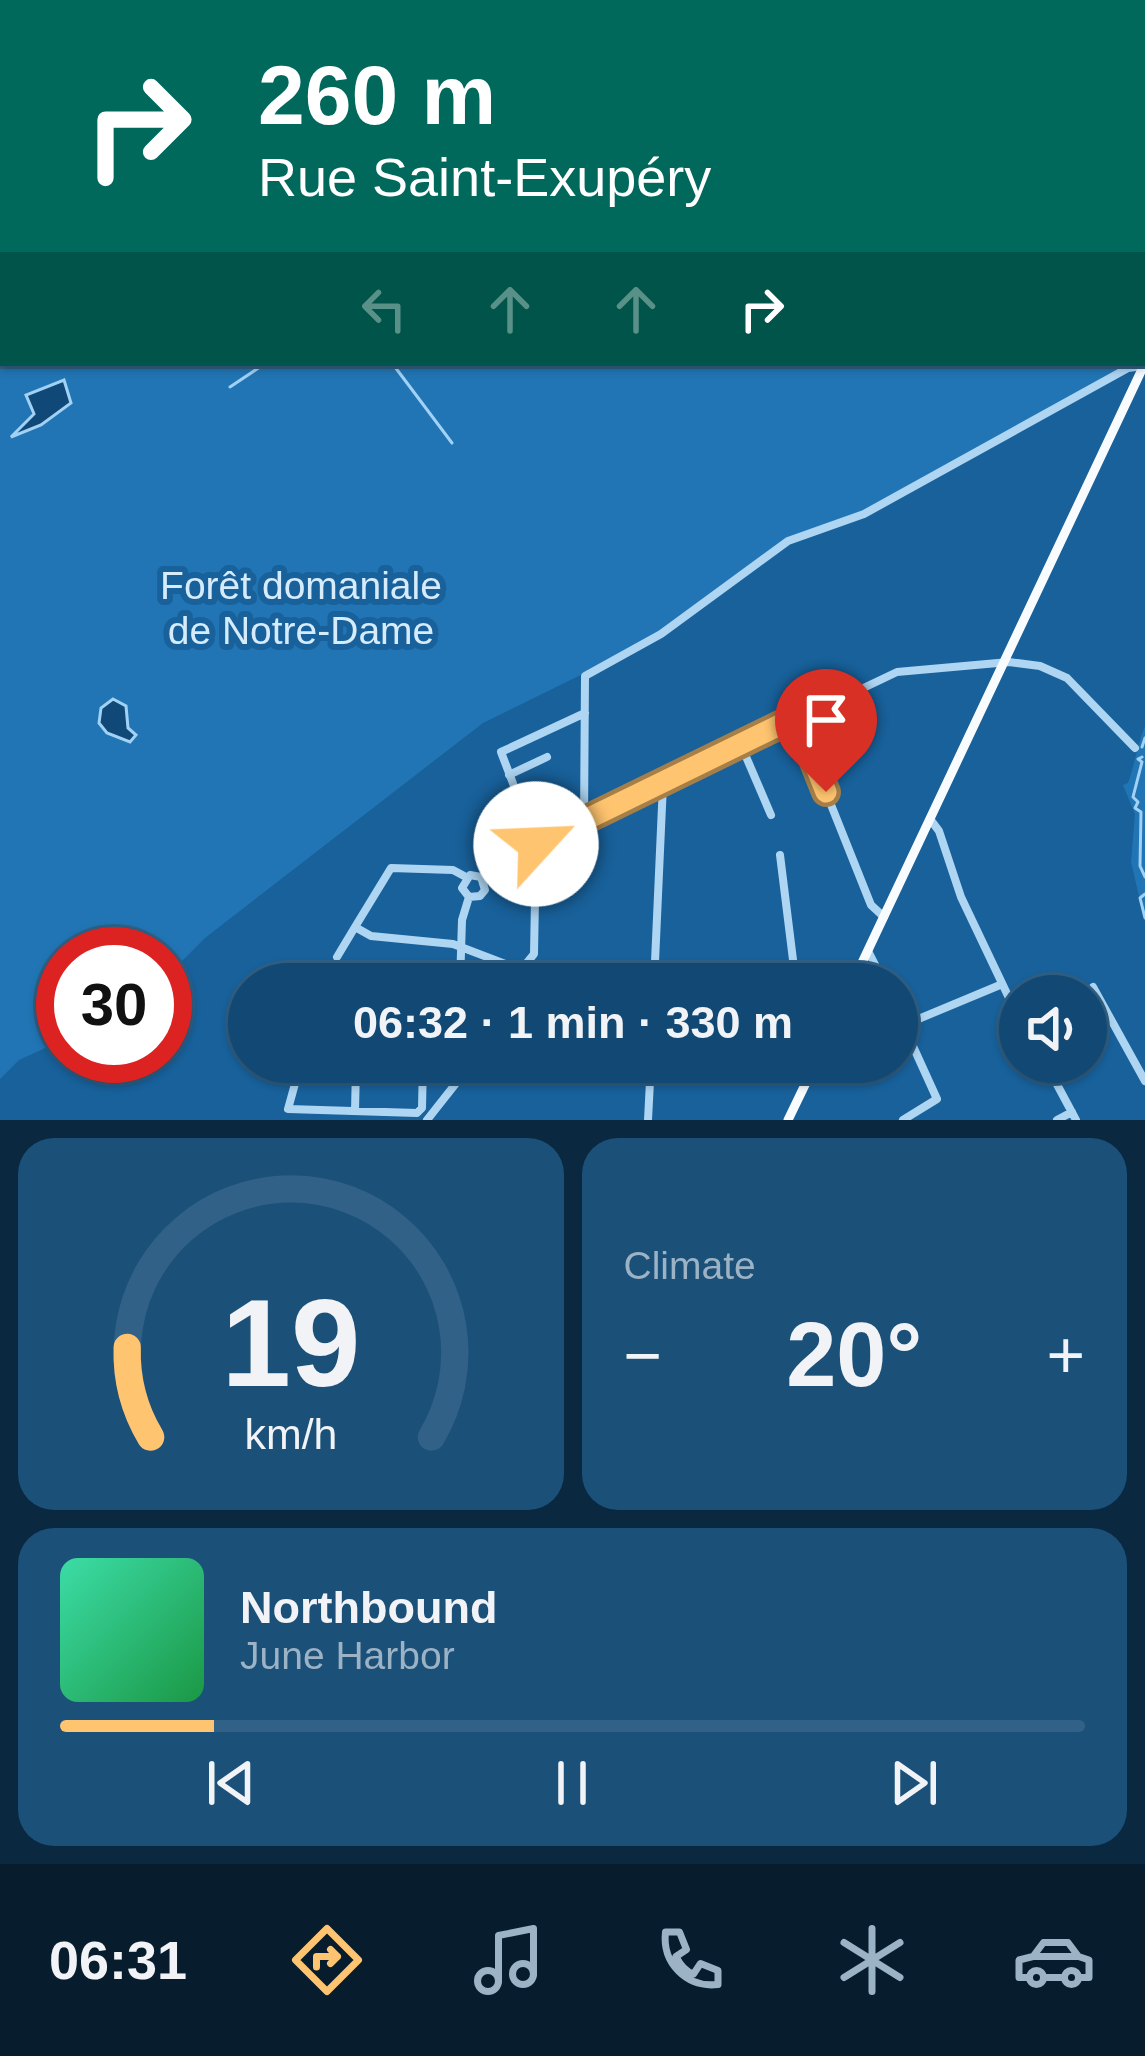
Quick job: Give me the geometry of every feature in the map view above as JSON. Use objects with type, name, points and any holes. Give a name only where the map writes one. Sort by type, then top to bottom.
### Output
[{"type":"main road","points":[[862,963],[1144,366]]},
{"type":"main road","points":[[788,1120],[806,1083]]},
{"type":"street","points":[[584,822],[585,676],[661,634],[788,541],[864,514],[1139,366]]},
{"type":"street","points":[[481,877],[488,868],[536,844],[897,672],[1002,662],[1040,666],[1067,678],[1135,748]]},
{"type":"street","points":[[527,963],[534,954],[536,844],[515,804],[517,794],[501,752],[585,712]]},
{"type":"street","points":[[796,717],[871,904],[884,917]]},
{"type":"street","points":[[741,745],[772,815]]},
{"type":"street","points":[[509,775],[547,757]]},
{"type":"street","points":[[655,963],[663,784]]},
{"type":"street","points":[[929,819],[939,831],[999,983]]},
{"type":"street","points":[[780,854],[793,963]]},
{"type":"street","points":[[338,957],[392,868],[453,870],[466,877],[481,877]]},
{"type":"street","points":[[466,877],[462,888],[469,897]]},
{"type":"street","points":[[469,897],[485,890],[481,877]]},
{"type":"street","points":[[461,963],[462,920],[469,897]]},
{"type":"street","points":[[355,927],[371,936],[461,947],[503,963]]},
{"type":"street","points":[[868,951],[874,963]]},
{"type":"street","points":[[918,1019],[999,985]]},
{"type":"street","points":[[1107,1012],[1145,1081]]},
{"type":"street","points":[[903,1120],[937,1099],[918,1056]]},
{"type":"street","points":[[295,1083],[287,1114],[416,1113],[422,1108],[423,1083]]},
{"type":"street","points":[[355,1111],[356,1083]]},
{"type":"street","points":[[428,1120],[456,1083]]},
{"type":"street","points":[[648,1120],[650,1083]]},
{"type":"street","points":[[1056,1083],[1074,1116],[1057,1120]]},
{"type":"green space","name":"Forêt domaniale de Notre-Dame","points":[[0,366],[1128,366],[864,511],[789,539],[662,635],[483,723],[192,951],[192,927],[36,927],[36,1052],[19,1060],[0,1079]],"holes":[[[64,380],[71,403],[41,425],[11,436],[33,417],[26,398],[29,393]]]},
{"type":"green space","points":[[1145,726],[1145,922],[1131,862],[1135,814],[1123,785],[1128,783]]},
{"type":"shaded area","points":[[64,380],[71,403],[41,425],[11,437],[34,414],[26,395]]},
{"type":"shaded area","points":[[113,699],[126,706],[128,728],[136,735],[130,742],[107,733],[99,723],[101,708]]},
{"type":"waterway","points":[[230,387],[262,366]]},
{"type":"waterway","points":[[394,366],[452,443]]},
{"type":"waterway","points":[[1142,747],[1145,738]]},
{"type":"waterway","points":[[1142,757],[1133,797],[1141,812],[1140,866],[1145,877]]},
{"type":"waterway","points":[[1145,894],[1140,898],[1145,918]]},
{"type":"route","points":[[536,844],[796,717],[826,792]]}]
